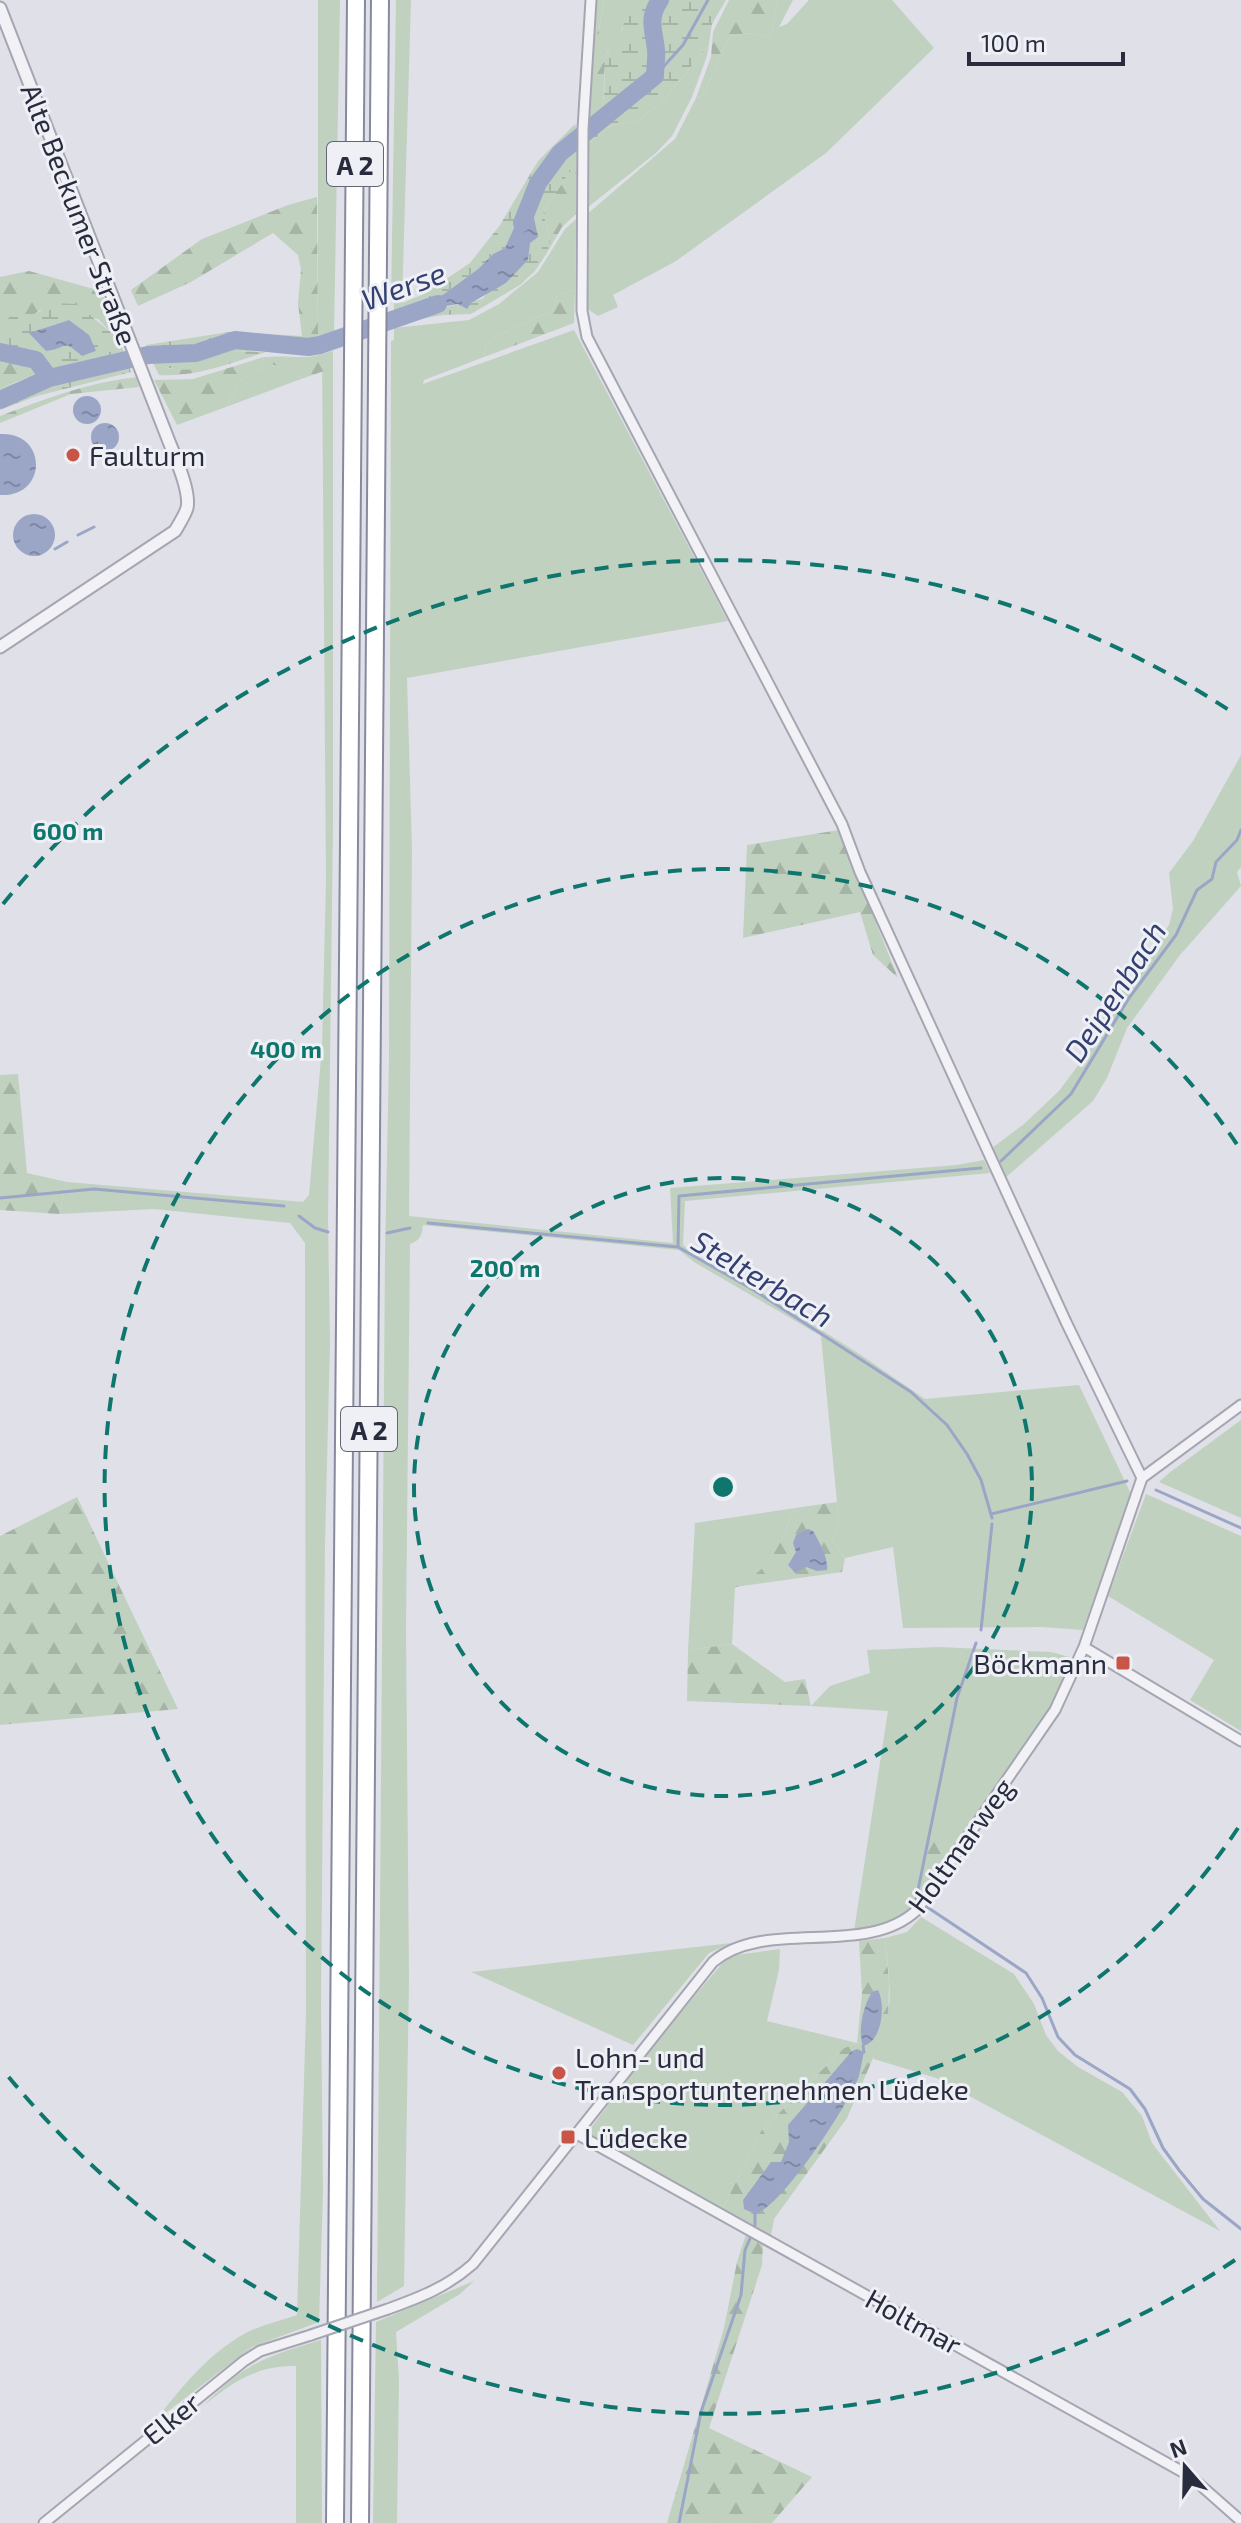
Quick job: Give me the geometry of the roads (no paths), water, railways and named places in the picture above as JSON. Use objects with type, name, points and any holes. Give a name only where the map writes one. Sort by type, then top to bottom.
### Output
[{"type":"highway","name":"A 2","points":[[335,2523],[356,0]]},
{"type":"highway","name":"A 2","points":[[360,2523],[380,0]]},
{"type":"street","points":[[591,0],[583,129],[582,311],[587,337],[842,824],[860,872],[1046,1279],[1142,1478],[1241,1405]]},
{"type":"street","name":"Alte Beckumer Straße","points":[[0,8],[184,482],[187,508],[175,531],[0,647]]},
{"type":"street","name":"Holtmarweg","points":[[388,2309],[433,2293],[473,2264],[723,1953],[749,1944],[883,1930],[905,1921],[917,1910],[1055,1710],[1084,1647],[1142,1478]]},
{"type":"street","points":[[1084,1647],[1241,1741]]},
{"type":"street","name":"Holtmar","points":[[577,2134],[1190,2476],[1241,2521]]},
{"type":"street","name":"Elker","points":[[44,2523],[260,2351],[388,2309]]},
{"type":"water","points":[[530,199],[538,237],[530,243],[528,260],[506,283],[471,303],[467,309],[458,304],[417,311],[505,248],[524,205]]},
{"type":"water","points":[[69,320],[89,335],[96,351],[82,356],[65,346],[46,351],[29,333]]},
{"type":"water","points":[[87,396],[97,400],[101,410],[97,420],[87,424],[77,420],[73,410],[77,400]]},
{"type":"water","points":[[105,423],[115,427],[119,437],[115,447],[105,451],[95,447],[91,437],[95,427]]},
{"type":"water","points":[[0,434],[16,436],[27,443],[34,453],[34,476],[27,486],[16,493],[0,495]]},
{"type":"water","points":[[34,514],[49,520],[55,535],[49,550],[34,556],[19,550],[13,535],[19,520]]},
{"type":"water","points":[[808,1529],[813,1531],[821,1545],[827,1570],[817,1571],[806,1567],[795,1573],[788,1565],[796,1552],[793,1543],[796,1535]]},
{"type":"water","points":[[878,1990],[882,2005],[881,2022],[874,2038],[863,2046],[861,2026],[864,2011],[872,1992]]},
{"type":"water","points":[[857,2049],[864,2052],[859,2076],[813,2153],[767,2207],[755,2214],[744,2209],[743,2200],[771,2162],[781,2162],[789,2142],[788,2125]]},
{"type":"waterway","name":"Werse","points":[[522,223],[538,183],[560,153],[655,76],[652,19],[660,0]]},
{"type":"waterway","points":[[655,76],[683,45],[708,0]]},
{"type":"waterway","name":"Werse","points":[[0,400],[49,378],[148,355],[196,353],[235,340],[308,347],[320,345],[438,304]]},
{"type":"waterway","points":[[0,352],[36,360],[49,378]]},
{"type":"waterway","points":[[78,535],[94,527]]},
{"type":"waterway","points":[[55,549],[67,542]]},
{"type":"waterway","name":"Deipenbach","points":[[1001,1161],[1071,1094],[1129,998],[1176,935],[1197,890],[1212,879],[1216,862],[1237,840],[1241,830]]},
{"type":"waterway","name":"Deipenbach","points":[[678,1247],[679,1196],[981,1168]]},
{"type":"waterway","name":"Stelterbach","points":[[0,1198],[94,1189],[284,1206]]},
{"type":"waterway","name":"Stelterbach","points":[[299,1216],[315,1228],[328,1232]]},
{"type":"waterway","name":"Stelterbach","points":[[428,1223],[678,1247],[752,1289],[911,1392],[947,1425],[967,1454],[981,1480],[992,1518]]},
{"type":"waterway","name":"Stelterbach","points":[[387,1233],[410,1228]]},
{"type":"waterway","points":[[991,1514],[1127,1481]]},
{"type":"waterway","points":[[1156,1490],[1241,1528]]},
{"type":"waterway","name":"Stelterbach","points":[[981,1630],[992,1524]]},
{"type":"waterway","name":"Stelterbach","points":[[916,1900],[957,1698],[976,1643]]},
{"type":"waterway","name":"Stelterbach","points":[[927,1907],[1026,1973],[1042,1998],[1058,2037],[1075,2055],[1130,2089],[1145,2109],[1163,2148],[1179,2170],[1203,2199],[1241,2229]]},
{"type":"waterway","points":[[863,2046],[864,2052]]},
{"type":"waterway","points":[[755,2214],[755,2225]]},
{"type":"waterway","points":[[679,2523],[701,2412],[741,2295],[745,2250],[752,2234]]},
{"type":"place","name":"Faulturm","points":[[73,455]]},
{"type":"place","name":"Böckmann","points":[[1123,1663]]},
{"type":"place","name":"Lohn- und Transportunternehmen Lüdeke","points":[[559,2073]]},
{"type":"place","name":"Lüdecke","points":[[568,2137]]}]
